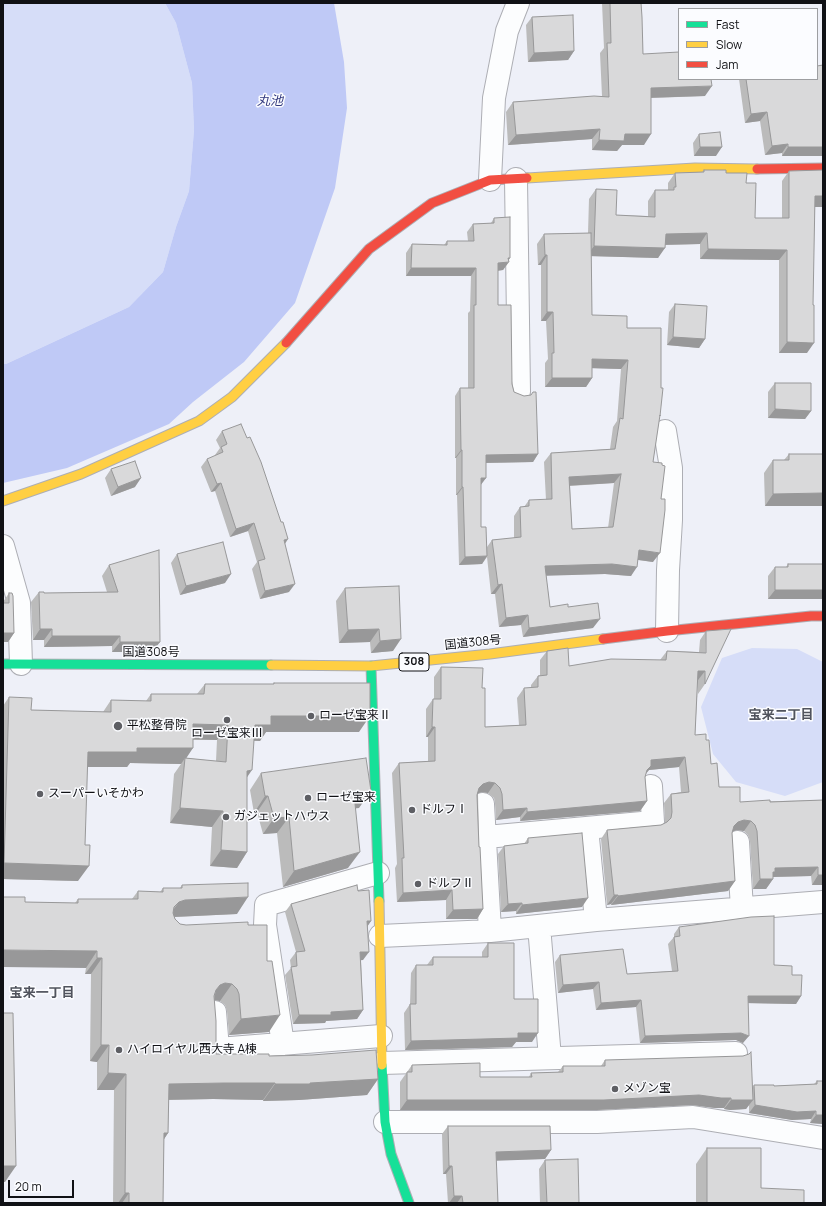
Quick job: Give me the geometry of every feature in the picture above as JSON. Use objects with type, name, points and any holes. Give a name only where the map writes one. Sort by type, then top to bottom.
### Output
[{"type":"main road","points":[[3,501],[81,474],[199,421],[232,397],[283,347],[369,249],[432,203],[490,180],[695,168],[823,168]]},
{"type":"main road","name":"国道308号","points":[[12,664],[371,666],[490,654],[667,631],[823,616]]},
{"type":"main road","points":[[371,666],[380,936],[381,1036],[385,1122],[391,1154],[409,1203]]},
{"type":"street","points":[[490,180],[494,98],[507,31],[518,3]]},
{"type":"street","points":[[516,179],[519,392]]},
{"type":"street","points":[[665,431],[671,468],[671,520],[667,631]]},
{"type":"street","points":[[3,546],[19,604],[12,664]]},
{"type":"street","points":[[486,837],[653,822],[652,786]]},
{"type":"street","points":[[483,804],[490,931]]},
{"type":"street","points":[[587,828],[596,920]]},
{"type":"street","points":[[738,842],[742,909]]},
{"type":"street","points":[[283,1044],[265,925],[266,905],[378,873]]},
{"type":"street","points":[[380,936],[490,931],[596,920],[823,902]]},
{"type":"street","points":[[242,926],[265,925]]},
{"type":"street","points":[[539,926],[550,1058]]},
{"type":"street","points":[[215,1012],[218,1049],[381,1036]]},
{"type":"street","points":[[382,1063],[736,1052]]},
{"type":"street","points":[[385,1122],[597,1122],[694,1117],[823,1138]]},
{"type":"shaded area","points":[[3,3],[165,3],[176,23],[192,83],[194,130],[189,191],[176,227],[163,272],[129,307],[6,364],[3,364]]},
{"type":"shaded area","points":[[752,648],[797,649],[823,662],[823,782],[785,796],[736,782],[713,754],[701,707],[722,658]]},
{"type":"water","name":"丸池","points":[[165,3],[334,3],[344,62],[347,108],[335,188],[295,303],[244,362],[193,402],[169,424],[67,468],[3,483],[3,364],[6,364],[129,307],[163,272],[176,227],[189,191],[194,130],[192,83],[176,23]]},
{"type":"building","points":[[610,3],[641,3],[643,54],[678,52],[678,80],[711,80],[712,86],[651,88],[651,134],[625,134],[624,141],[599,140],[600,129],[516,135],[513,102],[594,96],[609,97],[607,43],[611,43]]},
{"type":"building","points":[[573,15],[574,51],[534,53],[532,17]]},
{"type":"building","points":[[823,65],[823,147],[788,147],[788,144],[772,146],[767,112],[751,114],[746,80],[818,80],[818,66]]},
{"type":"building","points":[[720,132],[722,147],[700,147],[699,134]]},
{"type":"building","points":[[704,170],[726,170],[726,173],[747,173],[746,183],[756,183],[755,218],[789,218],[789,171],[823,170],[823,196],[815,196],[813,305],[814,343],[787,342],[787,250],[708,249],[707,233],[666,234],[665,248],[594,246],[596,189],[617,190],[616,215],[655,217],[655,190],[674,190],[674,187],[676,187],[675,173],[704,172]]},
{"type":"building","points":[[510,217],[509,262],[498,263],[498,305],[511,305],[512,384],[514,392],[524,396],[531,395],[533,392],[536,392],[538,454],[486,455],[486,478],[481,478],[481,527],[486,527],[487,556],[465,557],[460,388],[474,388],[474,305],[476,305],[476,268],[411,268],[412,244],[447,245],[447,241],[474,241],[473,224],[494,223],[494,218]]},
{"type":"building","points":[[591,233],[592,315],[627,316],[627,328],[661,328],[661,388],[663,388],[653,462],[662,463],[662,465],[665,466],[661,499],[665,499],[665,510],[660,553],[639,550],[637,567],[612,564],[545,566],[550,607],[568,604],[568,607],[598,603],[600,619],[529,628],[528,615],[506,618],[502,584],[498,585],[492,540],[521,537],[520,507],[529,506],[529,500],[552,499],[551,453],[615,449],[620,418],[623,419],[628,360],[592,359],[592,378],[552,378],[552,353],[554,353],[553,312],[547,312],[547,255],[545,255],[544,234]],"holes":[[[621,474],[613,527],[572,529],[569,477]]]},
{"type":"building","points":[[675,304],[707,306],[705,339],[673,337]]},
{"type":"building","points":[[775,383],[811,383],[811,411],[775,409]]},
{"type":"building","points":[[241,424],[247,438],[250,437],[261,462],[281,522],[283,522],[288,539],[284,540],[295,584],[265,591],[258,561],[265,559],[254,523],[236,529],[221,483],[217,484],[207,459],[223,452],[221,447],[227,444],[222,431]]},
{"type":"building","points":[[789,454],[823,454],[823,493],[773,494],[773,460],[789,460]]},
{"type":"building","points":[[135,461],[141,478],[118,487],[111,469]]},
{"type":"building","points":[[223,542],[231,574],[186,586],[177,554]]},
{"type":"building","points":[[159,550],[160,642],[120,642],[120,636],[52,636],[52,629],[40,629],[39,592],[118,592],[109,565]]},
{"type":"building","points":[[788,564],[823,564],[823,590],[775,590],[775,567],[788,567]]},
{"type":"building","points":[[399,586],[401,639],[380,641],[379,629],[348,630],[345,588]]},
{"type":"building","points":[[9,593],[12,593],[13,596],[14,633],[3,633],[3,603],[9,603]]},
{"type":"building","points":[[731,629],[705,684],[705,671],[698,671],[695,735],[706,734],[706,740],[709,740],[711,764],[717,763],[719,787],[740,787],[740,802],[770,800],[770,802],[823,800],[823,875],[818,875],[818,867],[775,868],[775,872],[773,872],[773,879],[760,879],[757,831],[755,825],[751,821],[744,820],[738,822],[734,826],[732,833],[735,881],[618,896],[614,895],[607,830],[661,825],[667,822],[671,818],[672,812],[671,794],[689,792],[685,757],[651,760],[651,766],[647,770],[645,777],[647,801],[527,812],[527,808],[503,810],[500,788],[495,783],[489,782],[483,784],[479,788],[477,795],[483,909],[453,910],[452,890],[403,893],[402,858],[404,858],[399,763],[435,761],[435,727],[432,727],[433,699],[441,699],[441,667],[483,668],[482,688],[485,688],[485,727],[526,725],[524,688],[538,687],[538,676],[547,675],[547,651],[568,648],[569,666],[611,659],[666,660],[667,651],[706,653],[706,631]]},
{"type":"building","points":[[370,683],[370,716],[271,716],[271,725],[255,725],[252,770],[247,771],[247,852],[221,850],[223,811],[180,808],[185,758],[226,762],[228,725],[193,724],[193,748],[137,748],[137,752],[88,752],[85,845],[90,845],[89,866],[4,863],[9,697],[32,698],[31,710],[111,712],[111,700],[151,701],[151,694],[204,694],[205,684]]},
{"type":"building","points":[[366,758],[371,791],[354,794],[360,852],[294,871],[289,817],[274,818],[268,796],[265,796],[261,773]]},
{"type":"building","points":[[582,833],[588,898],[522,905],[522,903],[508,904],[504,846],[528,843],[528,838]]},
{"type":"building","points":[[248,883],[248,897],[185,900],[179,902],[174,907],[173,913],[175,919],[180,924],[248,922],[248,925],[267,925],[267,961],[272,961],[280,1015],[241,1019],[239,994],[237,989],[232,984],[225,983],[220,985],[214,996],[216,1054],[269,1054],[269,1056],[312,1055],[376,1050],[378,1079],[310,1084],[169,1084],[168,1133],[164,1133],[163,1203],[129,1203],[129,1193],[125,1193],[126,1074],[108,1073],[109,1045],[101,1045],[102,958],[97,958],[97,951],[3,950],[3,897],[25,897],[25,902],[78,903],[78,899],[138,899],[138,891],[163,892],[163,888],[182,888],[182,885]]},
{"type":"building","points":[[357,885],[358,891],[369,890],[371,921],[367,921],[369,952],[360,952],[363,1010],[331,1012],[331,1015],[299,1015],[291,967],[297,966],[296,952],[305,951],[291,904]]},
{"type":"building","points":[[774,916],[774,965],[792,966],[792,975],[802,975],[801,996],[748,996],[749,1036],[741,1033],[645,1036],[641,1000],[601,1003],[599,982],[563,985],[560,955],[623,949],[627,974],[678,971],[674,937],[680,936],[679,927],[751,917]]},
{"type":"building","points":[[488,943],[514,943],[514,999],[538,999],[538,1033],[518,1033],[518,1038],[411,1041],[410,1004],[416,1004],[416,965],[433,965],[433,957],[488,957]]},
{"type":"building","points":[[3,1013],[13,1013],[16,1166],[3,1166]]},
{"type":"building","points":[[751,1052],[753,1100],[731,1100],[731,1098],[699,1095],[604,1100],[407,1100],[407,1072],[412,1072],[412,1065],[480,1063],[480,1077],[532,1077],[531,1073],[563,1072],[563,1066],[605,1066],[605,1060],[743,1056]]},
{"type":"building","points":[[817,1081],[823,1081],[823,1115],[816,1115],[816,1111],[797,1112],[755,1105],[754,1085],[774,1086],[817,1084]]},
{"type":"building","points":[[448,1126],[550,1126],[551,1150],[496,1152],[498,1203],[463,1203],[462,1196],[454,1196],[452,1166],[449,1166]]},
{"type":"building","points":[[707,1148],[761,1148],[761,1188],[804,1190],[804,1203],[707,1203]]},
{"type":"building","points":[[578,1159],[579,1203],[547,1203],[545,1160]]},
{"type":"traffic: fast","points":[[3,664],[271,665]]},
{"type":"traffic: fast","points":[[371,666],[379,901]]},
{"type":"traffic: fast","points":[[382,1065],[385,1122],[391,1154],[409,1203]]},
{"type":"traffic: slow","points":[[527,178],[695,168],[757,169]]},
{"type":"traffic: slow","points":[[3,501],[81,474],[199,421],[232,397],[286,343]]},
{"type":"traffic: slow","points":[[271,665],[371,666],[490,654],[603,639]]},
{"type":"traffic: slow","points":[[379,901],[382,1065]]},
{"type":"traffic: jam","points":[[757,169],[823,168]]},
{"type":"traffic: jam","points":[[286,343],[369,249],[432,203],[490,180],[527,178]]},
{"type":"traffic: jam","points":[[603,639],[667,631],[823,616]]},
{"type":"place","name":"ローゼ宝来Ⅱ","points":[[311,716]]},
{"type":"place","name":"ローゼ宝来Ⅲ","points":[[227,720]]},
{"type":"place","name":"平松整骨院","points":[[118,726]]},
{"type":"place","name":"スーパーいそかわ","points":[[40,794]]},
{"type":"place","name":"ローゼ宝来","points":[[308,798]]},
{"type":"place","name":"ドルフⅠ","points":[[412,810]]},
{"type":"place","name":"ガジェットハウス","points":[[226,817]]},
{"type":"place","name":"ドルフⅡ","points":[[418,884]]},
{"type":"place","name":"ハイロイヤル西大寺 A棟","points":[[119,1050]]},
{"type":"place","name":"メゾン宝","points":[[615,1089]]},
{"type":"district","name":"宝来二丁目","points":[[781,715]]},
{"type":"district","name":"宝来一丁目","points":[[42,993]]}]
